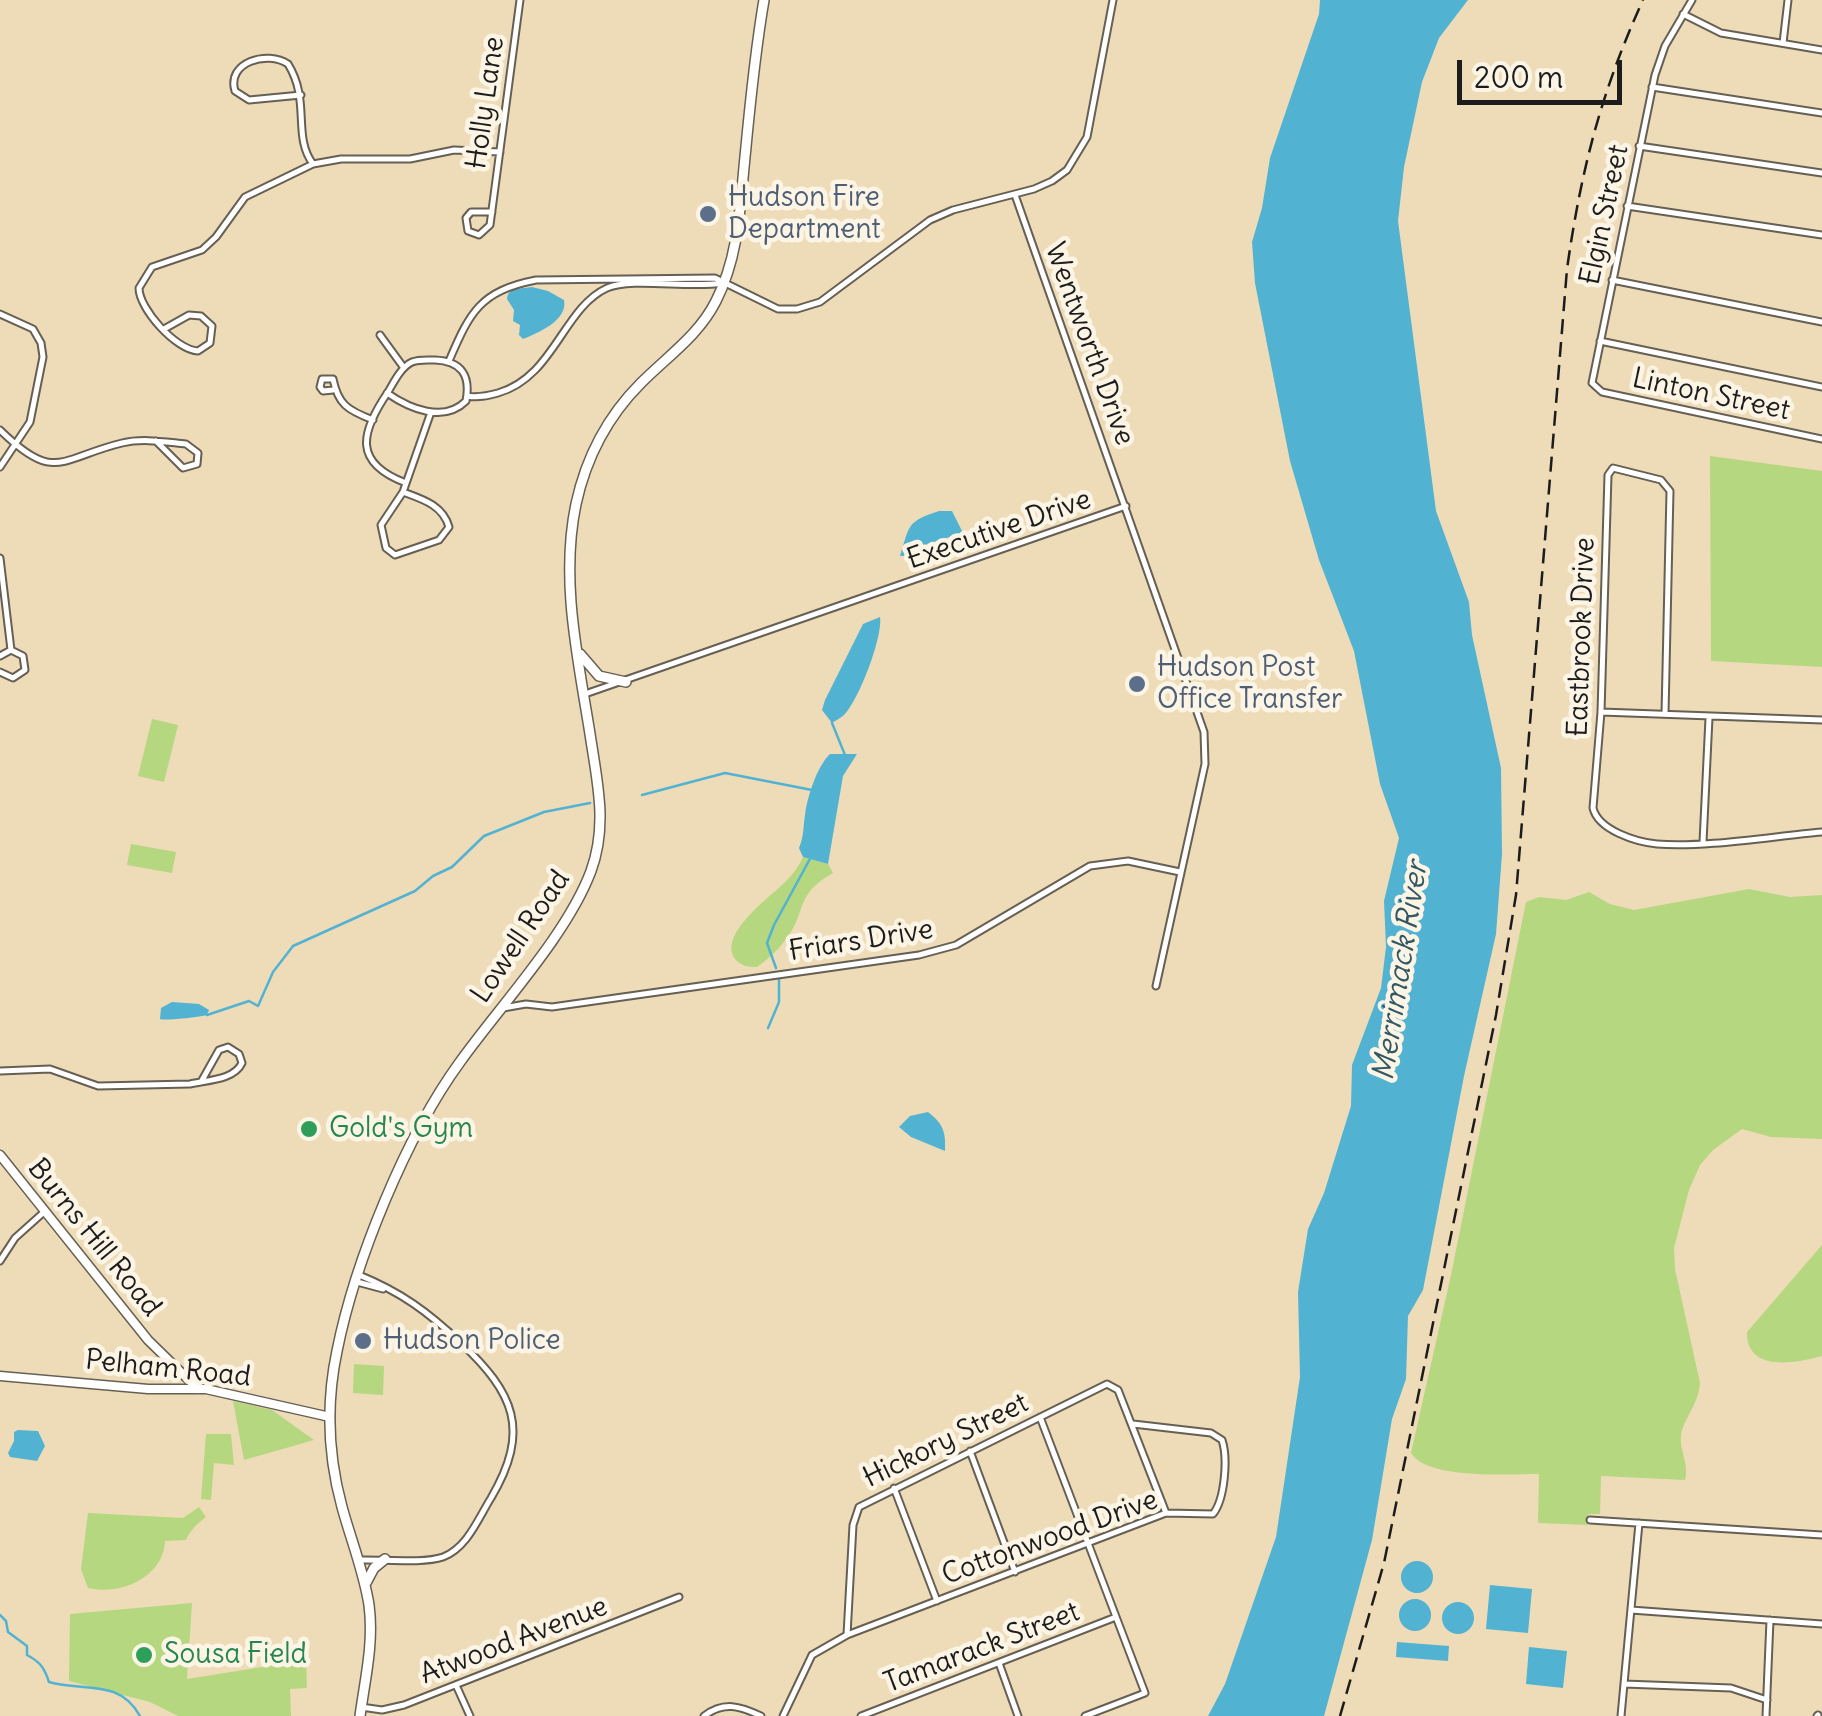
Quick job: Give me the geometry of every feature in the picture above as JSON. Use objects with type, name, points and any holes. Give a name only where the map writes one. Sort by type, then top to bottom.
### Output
[{"type":"main road","name":"Lowell Road","points":[[361,1711],[371,1645],[365,1586],[335,1478],[330,1417],[337,1348],[395,1177],[452,1073],[516,990],[579,896],[596,853],[600,798],[570,595],[570,544],[577,502],[591,457],[616,411],[697,330],[725,282],[738,232],[766,0]]},
{"type":"main road","points":[[578,650],[599,676],[626,682]]},
{"type":"main road","points":[[365,1586],[374,1568],[385,1559]]},
{"type":"street","name":"Holly Lane","points":[[492,212],[471,212],[465,223],[468,230],[475,235],[486,232],[492,212],[520,0]]},
{"type":"street","points":[[449,361],[480,302],[536,280],[706,278],[725,282],[772,307],[792,310],[827,298],[930,220],[1057,178],[1082,149],[1090,125],[1113,0]]},
{"type":"street","name":"Elgin Street","points":[[1593,387],[1652,87],[1664,46],[1692,0]]},
{"type":"street","points":[[1783,43],[1788,0]]},
{"type":"street","points":[[1683,14],[1721,33],[1822,50]]},
{"type":"street","points":[[301,94],[249,100],[235,91],[234,74],[247,63],[278,58],[290,68],[301,94],[302,141],[313,164]]},
{"type":"street","points":[[1652,87],[1822,114]]},
{"type":"street","points":[[1640,146],[1822,173]]},
{"type":"street","points":[[164,329],[186,316],[198,314],[209,321],[213,335],[206,348],[192,351],[164,329],[139,298],[141,282],[158,264],[184,259],[202,250],[216,238],[245,197],[313,164],[341,159],[410,160],[454,150],[500,152]]},
{"type":"street","name":"Wentworth Drive","points":[[1015,195],[1126,506]]},
{"type":"street","points":[[1627,206],[1822,235]]},
{"type":"street","points":[[601,291],[602,280]]},
{"type":"street","points":[[1612,280],[1822,322]]},
{"type":"street","points":[[387,393],[430,412],[454,411],[468,396],[501,392],[525,380],[601,291],[622,285],[725,282]]},
{"type":"street","points":[[0,314],[26,324],[38,335],[42,350],[33,415],[0,467]]},
{"type":"street","points":[[380,334],[404,368]]},
{"type":"street","points":[[1600,341],[1822,387]]},
{"type":"street","points":[[406,483],[382,474],[367,455],[366,442],[372,420],[404,368],[414,361],[449,361],[466,376],[468,396]]},
{"type":"street","name":"Linton Street","points":[[1593,387],[1822,439]]},
{"type":"street","points":[[333,390],[350,410],[372,420]]},
{"type":"street","points":[[402,492],[435,506],[449,527],[439,540],[395,555],[386,548],[380,531],[406,483],[430,412]]},
{"type":"street","points":[[0,430],[31,458],[60,464],[126,442],[156,441],[194,447],[198,461],[183,468],[156,441]]},
{"type":"street","name":"Eastbrook Drive","points":[[1665,714],[1670,491],[1660,480],[1613,468],[1608,475],[1601,712],[1593,808],[1604,826],[1646,841],[1703,842]]},
{"type":"street","name":"Executive Drive","points":[[584,695],[1126,506],[1206,738],[1204,764],[1156,986]]},
{"type":"street","points":[[0,558],[10,650]]},
{"type":"street","points":[[0,656],[10,650]]},
{"type":"street","points":[[0,672],[13,678],[25,670],[23,656],[10,650]]},
{"type":"street","points":[[1601,712],[1822,720]]},
{"type":"street","points":[[1709,718],[1703,842],[1822,832]]},
{"type":"street","name":"Friars Drive","points":[[501,1008],[526,1004],[552,1007],[935,952],[968,938],[1072,873],[1090,866],[1128,862],[1180,872]]},
{"type":"street","points":[[516,990],[526,1004]]},
{"type":"street","points":[[0,1071],[50,1069],[86,1082],[112,1086],[201,1082],[234,1074],[240,1068],[240,1054],[228,1047],[219,1050],[201,1082]]},
{"type":"street","name":"Burns Hill Road","points":[[0,1155],[148,1340],[198,1388]]},
{"type":"street","points":[[0,1261],[15,1238],[44,1212]]},
{"type":"street","points":[[358,1279],[424,1309],[486,1366],[507,1398],[513,1428],[504,1473],[462,1544],[452,1553],[434,1559],[358,1560]]},
{"type":"street","name":"Pelham Road","points":[[0,1376],[148,1389],[198,1388],[330,1417]]},
{"type":"street","name":"Hickory Street","points":[[847,1635],[855,1512],[864,1503],[1108,1384],[1113,1385],[1133,1424]]},
{"type":"street","points":[[1040,1417],[1145,1694],[1085,1716]]},
{"type":"street","points":[[1133,1424],[1166,1513]]},
{"type":"street","name":"Cottonwood Drive","points":[[783,1716],[812,1655],[847,1635],[1166,1513],[1207,1515],[1218,1509],[1224,1445],[1211,1433],[1133,1424]]},
{"type":"street","points":[[970,1450],[1015,1572]]},
{"type":"street","points":[[894,1488],[937,1601]]},
{"type":"street","points":[[1590,1520],[1822,1535]]},
{"type":"street","points":[[1621,1716],[1639,1523]]},
{"type":"street","name":"Atwood Avenue","points":[[361,1711],[391,1708],[456,1685],[679,1597]]},
{"type":"street","points":[[1631,1610],[1822,1624]]},
{"type":"street","name":"Tamarack Street","points":[[861,1716],[1116,1617]]},
{"type":"street","points":[[1766,1716],[1770,1620]]},
{"type":"street","points":[[998,1663],[1018,1716]]},
{"type":"street","points":[[1624,1684],[1730,1688],[1766,1700]]},
{"type":"street","points":[[456,1685],[470,1716]]},
{"type":"street","points":[[704,1716],[727,1706],[761,1716]]},
{"type":"green space","points":[[1710,456],[1822,471],[1822,667],[1711,661]]},
{"type":"green space","points":[[152,719],[178,725],[164,782],[138,776]]},
{"type":"green space","points":[[131,844],[176,852],[172,873],[127,865]]},
{"type":"green space","points":[[803,857],[828,864],[833,873],[807,895],[793,928],[773,954],[757,967],[740,963],[732,949],[739,928],[790,877]]},
{"type":"green space","points":[[1749,889],[1790,897],[1822,895],[1822,1139],[1771,1137],[1742,1129],[1713,1150],[1700,1165],[1689,1190],[1674,1248],[1700,1383],[1681,1437],[1685,1480],[1601,1476],[1600,1514],[1589,1514],[1588,1525],[1538,1523],[1539,1474],[1451,1472],[1420,1462],[1411,1453],[1526,902],[1539,897],[1566,900],[1589,892],[1610,904],[1634,910]]},
{"type":"green space","points":[[1822,1245],[1822,1356],[1775,1362],[1755,1354],[1747,1332]]},
{"type":"green space","points":[[354,1364],[384,1366],[383,1395],[353,1393]]},
{"type":"green space","points":[[233,1401],[272,1410],[314,1440],[244,1460]]},
{"type":"green space","points":[[206,1434],[231,1434],[234,1465],[214,1463],[211,1500],[201,1499]]},
{"type":"green space","points":[[199,1507],[206,1517],[186,1540],[165,1541],[163,1554],[149,1574],[113,1589],[88,1588],[81,1569],[88,1513],[183,1518]]},
{"type":"green space","name":"Sousa Field","points":[[192,1603],[187,1679],[306,1660],[307,1688],[290,1689],[291,1716],[178,1716],[150,1702],[69,1681],[70,1614]]},
{"type":"water","name":"Merrimack River","points":[[1320,0],[1468,0],[1439,38],[1422,82],[1404,167],[1398,221],[1436,511],[1469,602],[1472,635],[1501,768],[1502,854],[1496,934],[1423,1290],[1408,1316],[1406,1379],[1392,1419],[1372,1540],[1324,1716],[1208,1716],[1225,1684],[1276,1537],[1300,1377],[1298,1292],[1308,1229],[1324,1193],[1351,1106],[1352,1065],[1381,988],[1386,947],[1384,901],[1399,838],[1380,784],[1354,651],[1319,560],[1290,461],[1255,283],[1252,242],[1270,158],[1319,14]]},
{"type":"water","points":[[532,287],[564,300],[564,307],[551,324],[523,339],[507,299],[512,290]]},
{"type":"water","points":[[939,511],[952,511],[963,533],[927,544],[913,556],[900,556],[911,526]]},
{"type":"water","points":[[880,617],[878,638],[863,682],[845,714],[832,723],[822,710],[825,700],[863,624]]},
{"type":"water","points":[[830,754],[857,754],[843,776],[828,864],[803,857],[799,848],[810,791]]},
{"type":"water","points":[[172,1002],[199,1004],[209,1010],[203,1016],[160,1019],[161,1008]]},
{"type":"water","points":[[928,1112],[942,1128],[945,1151],[911,1137],[899,1127],[910,1116]]},
{"type":"water","points":[[38,1431],[45,1446],[37,1461],[10,1457],[14,1432]]},
{"type":"water","points":[[1417,1561],[1428,1566],[1433,1577],[1428,1588],[1417,1593],[1406,1588],[1401,1577],[1406,1566]]},
{"type":"water","points":[[1490,1585],[1532,1589],[1528,1633],[1486,1629]]},
{"type":"water","points":[[1415,1599],[1426,1604],[1431,1615],[1426,1626],[1415,1631],[1404,1626],[1399,1615],[1404,1604]]},
{"type":"water","points":[[1458,1602],[1469,1607],[1474,1618],[1469,1629],[1458,1634],[1447,1629],[1442,1618],[1447,1607]]},
{"type":"water","points":[[1397,1642],[1449,1646],[1448,1661],[1396,1657]]},
{"type":"water","points":[[1529,1647],[1567,1651],[1563,1688],[1526,1684]]},
{"type":"waterway","points":[[832,723],[845,755]]},
{"type":"waterway","points":[[642,795],[725,773],[812,790]]},
{"type":"waterway","points":[[207,1015],[249,1001],[258,1006],[273,972],[293,946],[415,891],[452,867],[484,836],[544,812],[590,803]]},
{"type":"waterway","points":[[776,968],[767,943],[811,857]]},
{"type":"waterway","points":[[768,1028],[779,1002],[779,979]]},
{"type":"waterway","points":[[0,1615],[8,1632],[27,1646],[27,1655],[41,1665],[49,1682],[111,1691],[122,1696],[140,1716]]},
{"type":"railway","points":[[1340,1716],[1384,1563],[1496,1015],[1516,895],[1567,269],[1594,132],[1643,0]]},
{"type":"place","name":"Hudson Fire Department","points":[[708,214]]},
{"type":"place","name":"Hudson Post Office Transfer","points":[[1137,684]]},
{"type":"place","name":"Gold's Gym","points":[[309,1129]]},
{"type":"place","name":"Hudson Police","points":[[363,1341]]},
{"type":"place","name":"Sousa Field","points":[[144,1655]]}]
